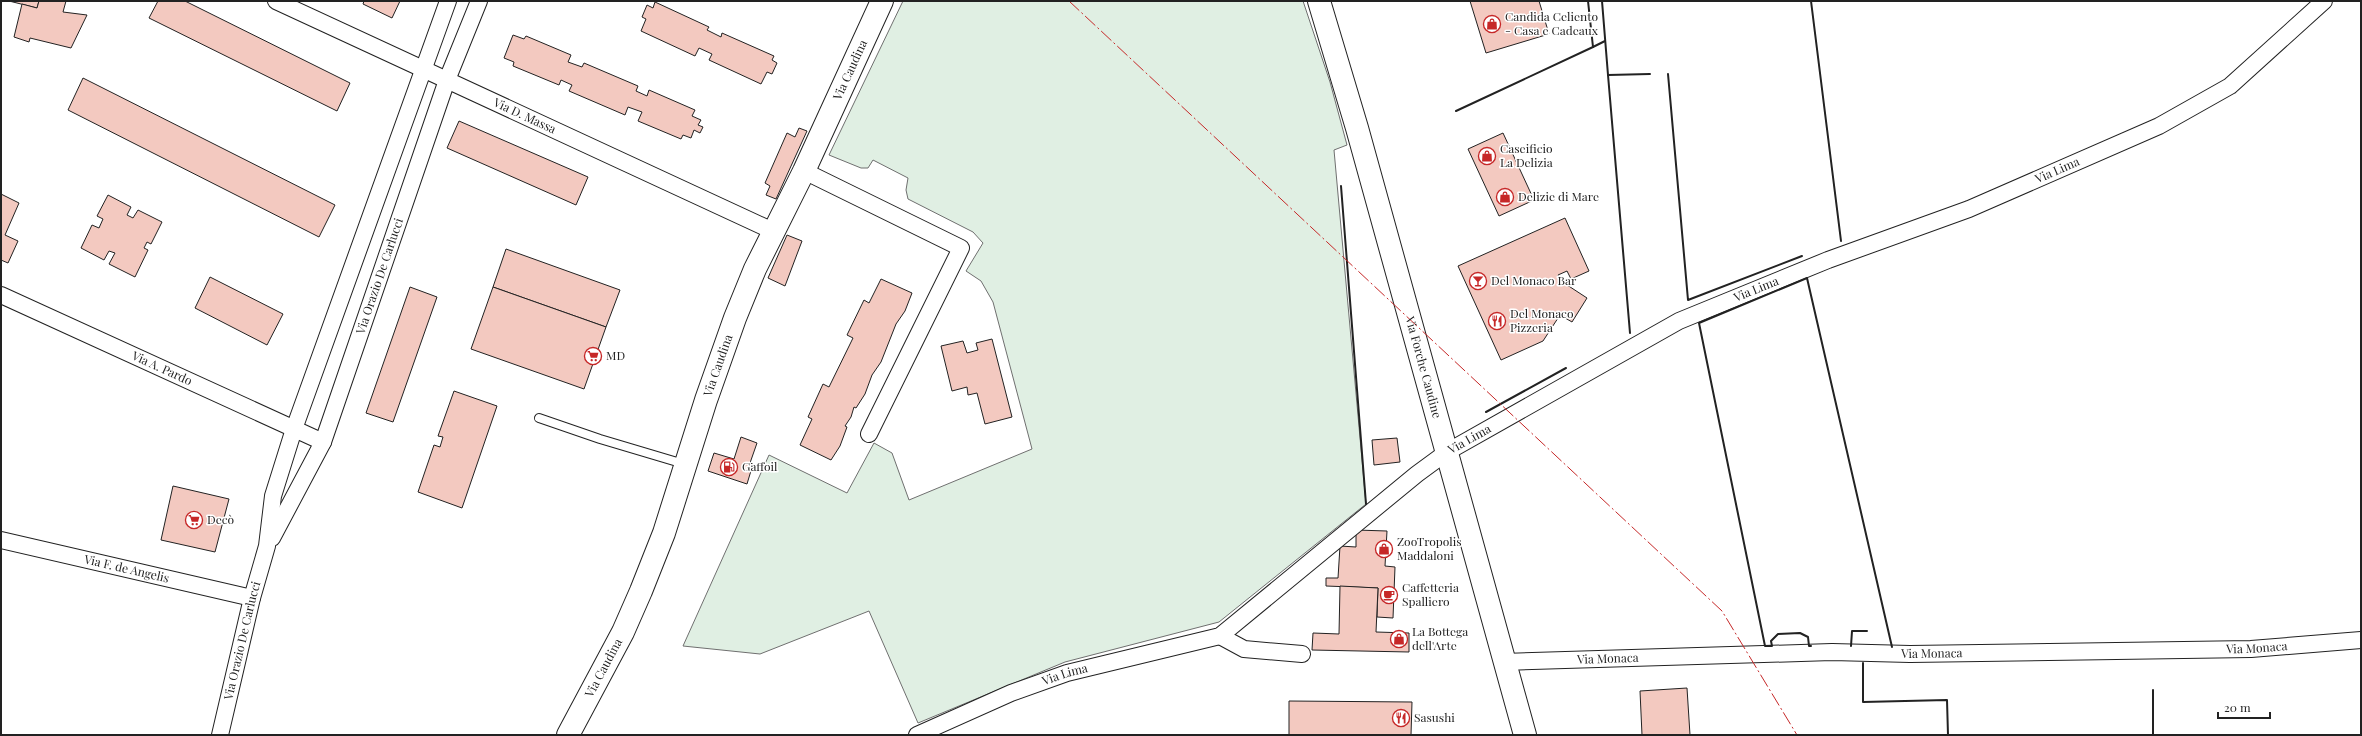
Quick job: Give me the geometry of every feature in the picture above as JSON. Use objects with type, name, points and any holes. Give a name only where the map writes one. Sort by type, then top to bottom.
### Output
[{"type":"main road","name":"Via Caudina","points":[[568,735],[623,632],[641,591],[664,533],[685,464],[735,318],[773,231],[804,171],[882,1]]},
{"type":"main road","name":"Via Forche Caudine","points":[[1319,1],[1357,128],[1447,452],[1503,662],[1525,735]]},
{"type":"street","name":"Via D. Massa","points":[[276,1],[773,231]]},
{"type":"street","name":"Via Orazio De Carlucci","points":[[220,735],[252,598],[267,546],[273,496],[294,429],[448,1]]},
{"type":"street","name":"Via Orazio De Carlucci","points":[[267,546],[323,442],[447,80],[479,1]]},
{"type":"street","name":"Via Lima","points":[[917,735],[1011,693],[1067,673],[1220,636],[1326,547],[1447,452],[1679,321],[1828,260],[1968,209],[2159,126],[2230,86],[2324,1]]},
{"type":"street","points":[[804,171],[961,248],[869,434]]},
{"type":"street","name":"Via A. Pardo","points":[[1,295],[323,442]]},
{"type":"street","name":"Via F. de Angelis","points":[[1,540],[252,598]]},
{"type":"street","points":[[1220,636],[1244,649],[1302,654]]},
{"type":"street","name":"Via Monaca","points":[[1503,662],[1832,652],[1910,654],[2251,649],[2361,640]]},
{"type":"lane","points":[[539,418],[685,464]]},
{"type":"green space","points":[[903,1],[1303,1],[1330,82],[1347,145],[1334,150],[1366,504],[1219,622],[1065,662],[918,723],[869,611],[760,654],[683,646],[769,455],[847,493],[874,443],[892,453],[909,500],[1032,449],[993,302],[981,281],[966,271],[983,243],[973,232],[908,199],[906,190],[908,178],[873,160],[868,168],[861,168],[829,155]]},
{"type":"building","points":[[9,1],[39,1],[37,8]]},
{"type":"building","points":[[39,1],[66,1],[63,12],[87,15],[71,48],[30,38],[29,42],[14,37],[22,4],[37,8]]},
{"type":"building","points":[[158,1],[185,1],[350,83],[337,111],[149,18]]},
{"type":"building","points":[[364,1],[400,1],[392,18],[363,4]]},
{"type":"building","points":[[1470,1],[1539,1],[1549,34],[1486,53]]},
{"type":"building","points":[[655,2],[709,27],[707,30],[721,37],[722,33],[774,56],[772,60],[777,63],[772,74],[767,72],[761,84],[709,60],[712,54],[699,48],[695,56],[641,31],[646,19],[642,17],[647,5],[653,8]]},
{"type":"building","points":[[513,35],[524,39],[526,36],[571,55],[568,62],[582,67],[584,63],[638,86],[636,91],[647,96],[649,90],[695,110],[692,116],[701,120],[698,125],[703,127],[700,133],[694,130],[691,138],[683,135],[681,139],[638,121],[642,112],[628,107],[625,115],[569,91],[572,85],[561,80],[559,85],[513,66],[514,62],[504,58]]},
{"type":"building","points":[[83,78],[335,205],[319,237],[68,110]]},
{"type":"building","points":[[459,121],[588,177],[576,205],[447,148]]},
{"type":"building","points":[[799,128],[807,131],[776,199],[766,195],[770,186],[765,183],[787,133],[795,137]]},
{"type":"building","points":[[1503,133],[1534,200],[1499,216],[1468,149]]},
{"type":"building","points":[[1,194],[19,203],[5,235],[18,241],[8,263],[1,260]]},
{"type":"building","points":[[108,195],[131,207],[127,215],[133,218],[138,210],[162,222],[151,244],[147,242],[144,248],[148,250],[135,277],[109,264],[115,253],[109,251],[104,260],[81,248],[92,225],[99,228],[103,219],[97,216]]},
{"type":"building","points":[[1565,218],[1589,271],[1571,279],[1567,271],[1558,275],[1561,281],[1587,298],[1572,322],[1560,315],[1543,341],[1501,360],[1458,266]]},
{"type":"building","points":[[787,235],[802,241],[785,286],[768,278]]},
{"type":"building","points":[[506,249],[620,290],[606,327],[493,287]]},
{"type":"building","points":[[210,277],[283,314],[267,345],[195,308]]},
{"type":"building","points":[[881,279],[912,293],[905,311],[896,324],[881,362],[872,375],[865,394],[856,408],[854,407],[851,417],[845,426],[847,427],[840,446],[831,460],[800,445],[812,419],[808,417],[823,384],[829,387],[853,338],[847,335],[864,300],[869,303]]},
{"type":"building","points":[[410,287],[437,297],[393,422],[366,413]]},
{"type":"building","points":[[493,287],[606,327],[584,389],[471,349]]},
{"type":"building","points":[[992,339],[1012,417],[985,424],[977,393],[968,395],[967,387],[952,391],[941,346],[963,341],[967,353],[978,350],[976,343]]},
{"type":"building","points":[[454,391],[497,406],[462,508],[418,492],[434,445],[440,447],[443,437],[438,436]]},
{"type":"building","points":[[741,437],[757,443],[750,463],[753,464],[747,484],[708,471],[714,453],[734,459]]},
{"type":"building","points":[[1397,438],[1400,462],[1374,465],[1372,440]]},
{"type":"building","name":"Decò","points":[[173,486],[229,499],[215,552],[161,540]]},
{"type":"building","points":[[1356,530],[1387,531],[1385,566],[1395,567],[1393,618],[1377,617],[1378,588],[1326,586],[1326,578],[1338,578],[1340,546],[1356,547]]},
{"type":"building","points":[[1340,586],[1378,588],[1376,632],[1409,633],[1409,652],[1312,650],[1313,633],[1339,634]]},
{"type":"building","points":[[1687,688],[1690,735],[1642,735],[1640,691]]},
{"type":"building","points":[[1289,701],[1412,702],[1411,735],[1289,735]]},
{"type":"wall","points":[[1588,1],[1593,47],[1605,41]]},
{"type":"wall","points":[[1602,1],[1608,75],[1650,74]]},
{"type":"wall","points":[[1811,1],[1841,241]]},
{"type":"wall","points":[[1456,111],[1593,47]]},
{"type":"wall","points":[[1668,74],[1688,300],[1802,256]]},
{"type":"wall","points":[[1608,75],[1630,333]]},
{"type":"wall","points":[[1341,186],[1366,504]]},
{"type":"wall","points":[[1811,646],[1809,646],[1808,637],[1800,633],[1778,634],[1771,641],[1772,646],[1765,646],[1699,323],[1807,278],[1892,647]]},
{"type":"wall","points":[[1486,412],[1566,368]]},
{"type":"wall","points":[[1851,646],[1852,631],[1867,631]]},
{"type":"wall","points":[[1863,663],[1863,702],[1947,700],[1948,735]]},
{"type":"wall","points":[[2153,690],[2153,735]]},
{"type":"power","points":[[1069,1],[1722,611],[1797,735]]},
{"type":"place","name":"Candida Celiento - Casa e Cadeaux","points":[[1492,24]]},
{"type":"place","name":"Caseificio La Delizia","points":[[1487,156]]},
{"type":"place","name":"Delizie di Mare","points":[[1505,197]]},
{"type":"place","name":"Del Monaco Bar","points":[[1478,281]]},
{"type":"place","name":"Del Monaco Pizzeria","points":[[1497,321]]},
{"type":"place","name":"MD","points":[[593,356]]},
{"type":"place","name":"Gaffoil","points":[[729,467]]},
{"type":"place","name":"Decò","points":[[194,520]]},
{"type":"place","name":"ZooTropolis Maddaloni","points":[[1384,549]]},
{"type":"place","name":"Caffetteria Spalliero","points":[[1389,595]]},
{"type":"place","name":"La Bottega dell'Arte","points":[[1399,639]]},
{"type":"place","name":"Sasushi","points":[[1401,718]]}]
